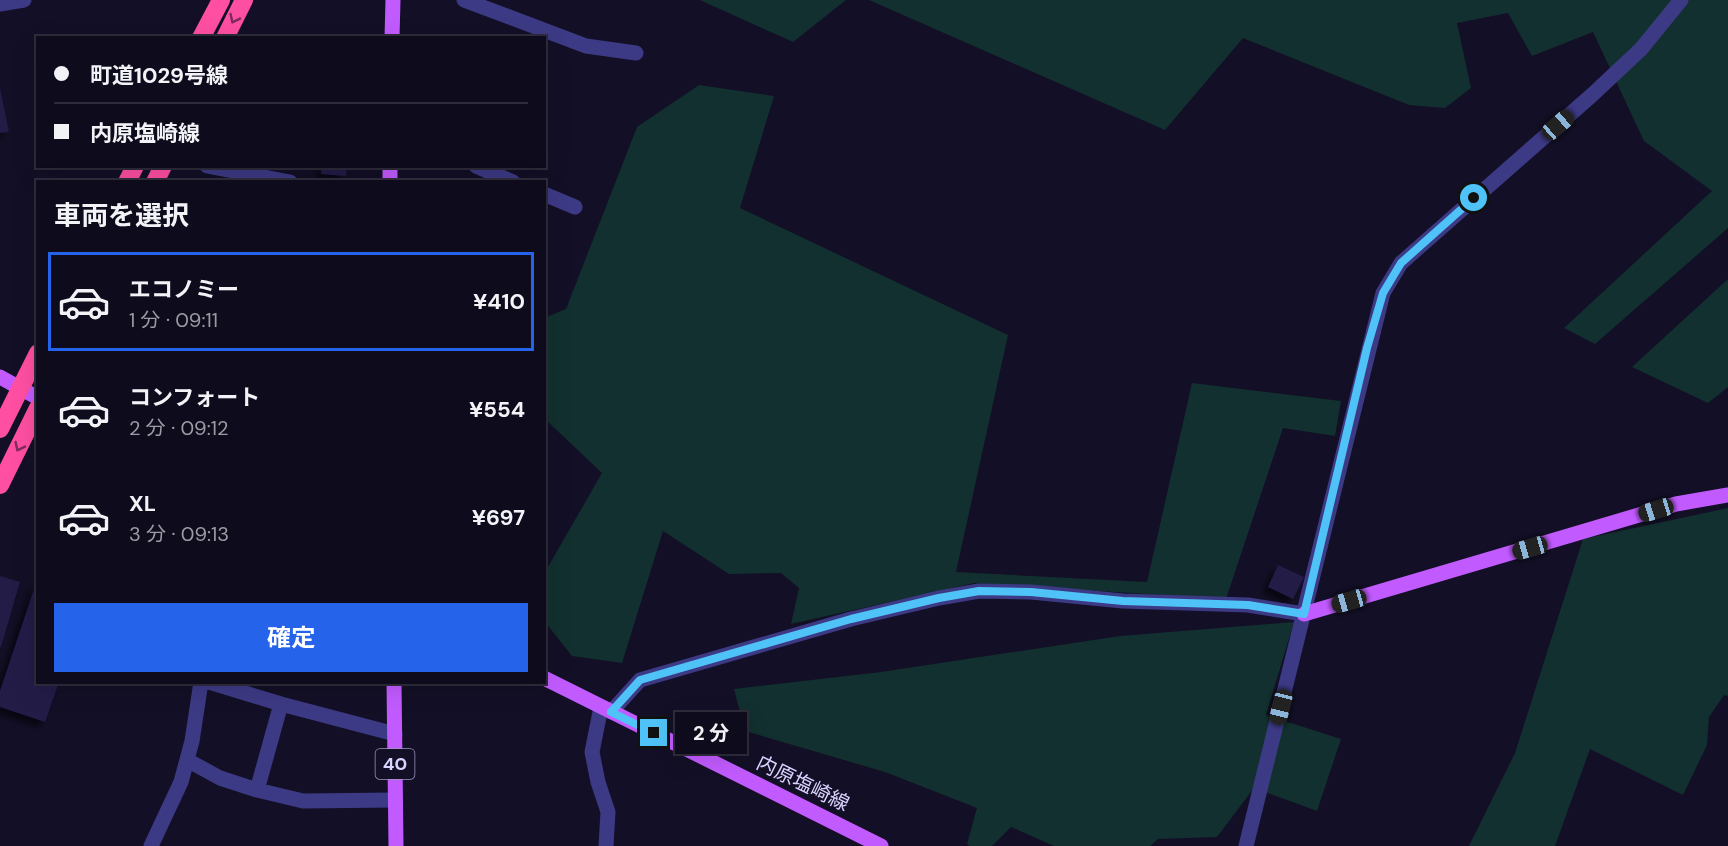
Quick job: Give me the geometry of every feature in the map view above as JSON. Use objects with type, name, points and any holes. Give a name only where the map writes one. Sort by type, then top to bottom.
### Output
[{"type":"highway","points":[[202,36],[220,0]]},
{"type":"highway","points":[[226,36],[244,0]]},
{"type":"highway","points":[[0,429],[36,357]]},
{"type":"highway","points":[[0,485],[36,412]]},
{"type":"main road","points":[[392,36],[393,0]]},
{"type":"main road","points":[[0,377],[36,397]]},
{"type":"main road","points":[[1304,614],[1676,504],[1728,495]]},
{"type":"main road","name":"内原塩崎線","points":[[546,679],[881,846]]},
{"type":"main road","name":"40","points":[[394,684],[396,846]]},
{"type":"street","points":[[0,4],[24,0]]},
{"type":"street","points":[[464,0],[586,46],[636,53]]},
{"type":"street","points":[[1246,846],[1370,337],[1383,293],[1401,263],[1641,49],[1681,0]]},
{"type":"street","points":[[217,168],[280,180]]},
{"type":"street","points":[[481,168],[508,180]]},
{"type":"street","points":[[546,195],[575,207]]},
{"type":"street","points":[[606,846],[608,812],[598,782],[592,752],[606,709],[640,680],[851,619],[979,591],[1031,592],[1123,601],[1248,605],[1304,614]]},
{"type":"street","points":[[151,846],[181,782],[201,684]]},
{"type":"street","points":[[215,684],[395,734]]},
{"type":"street","points":[[257,790],[281,704]]},
{"type":"street","points":[[187,760],[220,778],[303,801],[395,800]]},
{"type":"green space","points":[[700,0],[846,0],[793,42]]},
{"type":"green space","points":[[869,0],[1728,0],[1728,228],[1595,344],[1564,328],[1712,191],[1644,141],[1593,32],[1532,56],[1508,13],[1457,23],[1471,88],[1445,108],[1409,105],[1243,38],[1165,130]]},
{"type":"green space","points":[[699,85],[774,96],[740,208],[1008,335],[956,572],[1147,582],[1192,383],[1341,401],[1335,436],[1283,428],[1226,599],[974,583],[791,624],[799,588],[781,573],[729,574],[663,531],[622,663],[572,656],[546,623],[546,570],[602,473],[546,420],[546,317],[566,309],[637,127]]},
{"type":"green space","points":[[1728,279],[1728,387],[1708,403],[1632,367]]},
{"type":"green space","points":[[1728,508],[1728,696],[1724,695],[1709,717],[1707,745],[1683,795],[1590,749],[1555,846],[1469,846],[1515,753],[1583,539]]},
{"type":"green space","points":[[1294,622],[1266,715],[1341,739],[1317,811],[1254,788],[1217,837],[1158,839],[1150,846],[1054,846],[1011,827],[992,846],[970,846],[967,844],[977,808],[885,772],[745,731],[734,689],[881,672],[1120,636]]},
{"type":"building","points":[[0,88],[9,132],[0,133]]},
{"type":"building","points":[[322,168],[346,168],[346,176],[321,174]]},
{"type":"building","points":[[1278,565],[1304,577],[1293,599],[1268,587]]},
{"type":"building","points":[[0,576],[20,582],[1,647],[0,647]]},
{"type":"building","points":[[36,583],[36,684],[58,684],[45,722],[0,707],[0,691]]},
{"type":"route","points":[[654,733],[611,712],[640,680],[851,619],[939,598],[979,591],[1031,592],[1123,601],[1248,605],[1304,614],[1367,348],[1383,293],[1401,263],[1474,198]]}]
